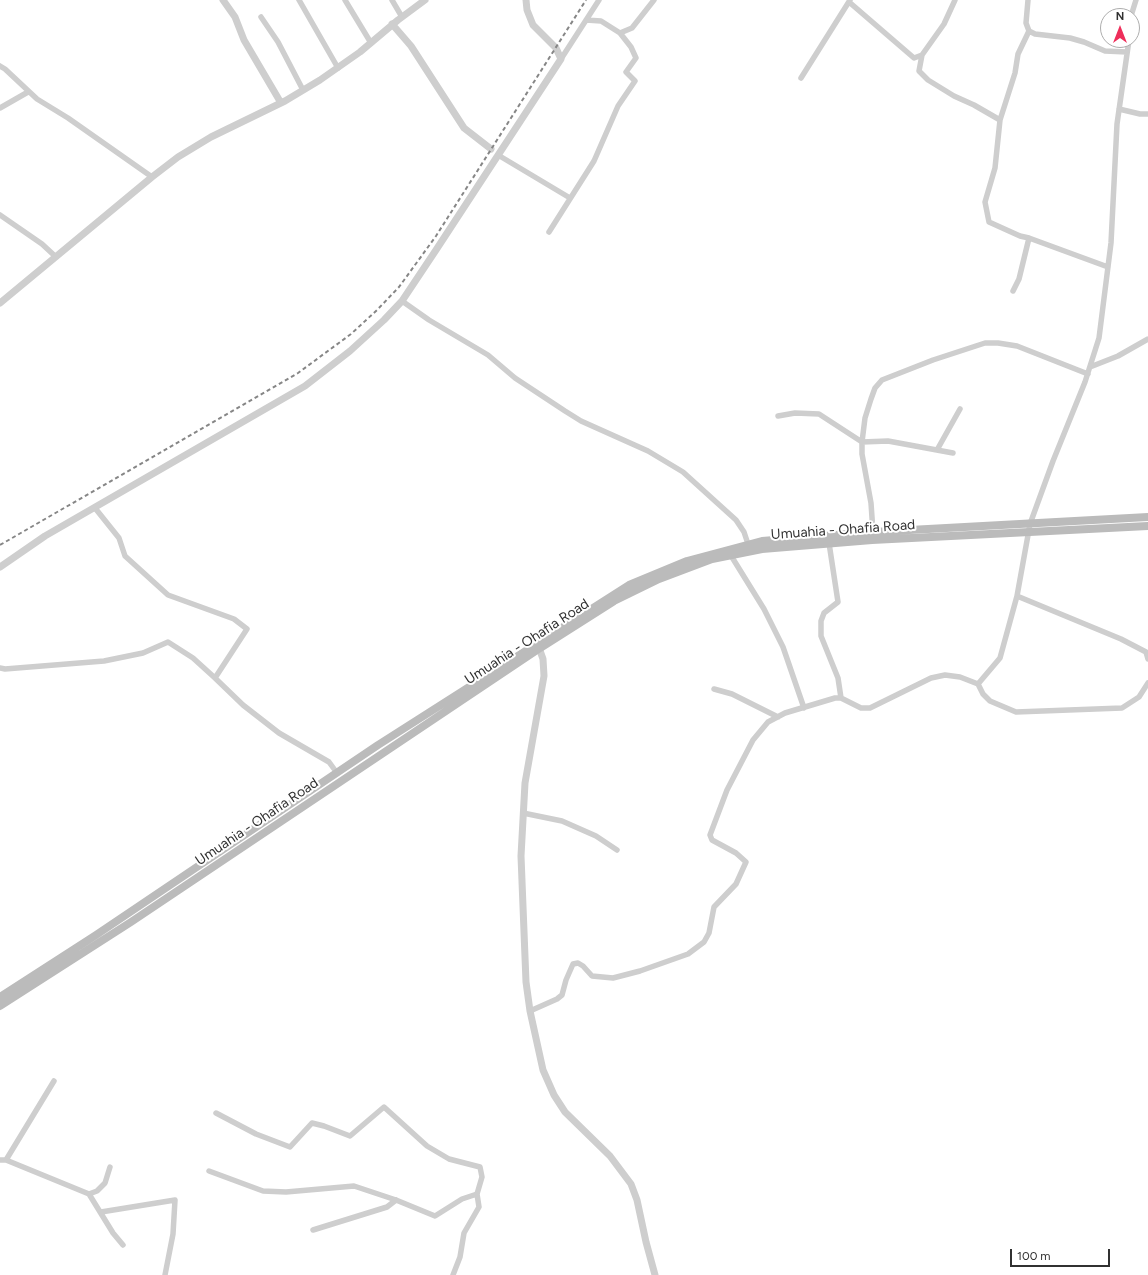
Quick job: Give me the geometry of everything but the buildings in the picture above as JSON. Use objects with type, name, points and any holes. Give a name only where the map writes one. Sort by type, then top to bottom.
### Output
[{"type":"main road","name":"Umuahia - Ohafia Road","points":[[0,997],[96,935],[337,773],[538,645],[614,601],[637,589],[683,569],[730,554],[762,548],[1029,528],[1148,517]]},
{"type":"main road","name":"Umuahia - Ohafia Road","points":[[0,1006],[131,922],[538,645],[629,585],[687,561],[748,544],[802,537],[873,532],[1148,526]]},
{"type":"street","points":[[223,0],[235,17],[244,40],[281,103]]},
{"type":"street","points":[[299,0],[338,68]]},
{"type":"street","points":[[345,0],[371,43]]},
{"type":"street","points":[[392,0],[402,17]]},
{"type":"street","points":[[0,303],[178,157],[211,137],[281,103],[304,90],[338,68],[371,43],[392,24],[426,0]]},
{"type":"street","points":[[526,0],[527,10],[533,25],[556,48],[562,59]]},
{"type":"street","points":[[0,567],[45,536],[305,386],[350,351],[384,320],[402,300],[562,59],[598,0]]},
{"type":"street","points":[[620,33],[632,28],[654,0]]},
{"type":"street","points":[[955,0],[944,24],[922,55],[919,71],[928,80],[954,96],[974,105],[1000,120]]},
{"type":"street","points":[[1028,0],[1026,23],[1029,31],[1035,34],[1047,34],[1077,40],[1105,51],[1128,52]]},
{"type":"street","points":[[801,78],[850,1],[914,58],[922,55]]},
{"type":"street","points":[[261,17],[278,42],[304,90]]},
{"type":"street","points":[[549,232],[594,161],[618,106],[635,82],[626,72],[636,58],[631,47],[620,33],[601,21],[586,20]]},
{"type":"street","points":[[392,24],[411,46],[464,128],[491,149]]},
{"type":"street","points":[[1029,31],[1018,54],[1000,120],[995,168],[985,202],[989,222],[1020,236],[1108,267]]},
{"type":"street","points":[[978,684],[998,664],[1017,596],[1029,528],[1053,461],[1088,374],[1099,338],[1108,267],[1119,108],[1128,48]]},
{"type":"street","points":[[0,66],[5,69],[28,92],[152,177]]},
{"type":"street","points":[[0,108],[28,92]]},
{"type":"street","points":[[1119,108],[1140,114],[1148,114]]},
{"type":"street","points":[[498,155],[570,198]]},
{"type":"street","points":[[0,215],[42,244],[56,257]]},
{"type":"street","points":[[1013,291],[1019,279],[1029,238]]},
{"type":"street","points":[[402,300],[488,355],[515,378],[581,421],[648,451],[683,472],[736,520],[744,532],[748,544]]},
{"type":"street","points":[[1090,367],[1118,356],[1148,339]]},
{"type":"street","points":[[873,532],[871,503],[862,454],[862,442],[865,418],[871,399],[875,388],[882,380],[933,360],[986,343],[1017,346],[1088,374]]},
{"type":"street","points":[[937,450],[960,409]]},
{"type":"street","points":[[778,416],[795,413],[819,414],[862,442],[888,441],[953,453]]},
{"type":"street","points":[[95,508],[119,538],[125,556],[168,595],[234,619],[247,628],[214,678]]},
{"type":"street","points":[[829,543],[838,602],[824,613],[822,621],[822,636],[838,678],[841,698]]},
{"type":"street","points":[[730,554],[764,609],[783,647],[804,708]]},
{"type":"street","points":[[1017,596],[1121,639],[1146,652],[1148,659]]},
{"type":"street","points":[[0,668],[5,669],[104,661],[143,653],[168,642],[192,658],[243,705],[279,733],[329,762],[337,773]]},
{"type":"street","points":[[538,645],[543,659],[544,676],[525,783],[521,856],[526,982],[530,1011],[543,1070],[554,1095],[565,1112],[610,1156],[631,1184],[637,1200],[655,1275]]},
{"type":"street","points":[[530,1011],[558,999],[562,995],[566,980],[573,964],[578,963],[583,966],[592,976],[597,978],[613,978],[640,971],[682,956],[704,942],[709,933],[714,907],[736,884],[746,862],[744,858],[712,840],[710,835],[727,790],[753,740],[768,722],[778,717],[835,698],[841,698],[861,708],[870,708],[932,678],[945,674],[960,677],[978,684],[983,694],[990,701],[1016,712],[1122,708],[1139,696],[1148,683]]},
{"type":"street","points":[[714,689],[732,694],[778,717]]},
{"type":"street","points":[[523,813],[562,821],[596,836],[617,850]]},
{"type":"street","points":[[54,1081],[3,1160],[89,1194],[123,1245]]},
{"type":"street","points":[[216,1113],[256,1134],[290,1147],[312,1123],[350,1136],[384,1107],[427,1146],[448,1159],[480,1167],[482,1177],[477,1194],[479,1207],[464,1233],[460,1257],[453,1275]]},
{"type":"street","points":[[89,1194],[97,1191],[105,1183],[110,1167]]},
{"type":"street","points":[[209,1170],[263,1191],[286,1192],[354,1186],[396,1200],[435,1216],[462,1200],[477,1194]]},
{"type":"street","points":[[101,1212],[175,1200],[173,1234],[165,1275]]},
{"type":"street","points":[[313,1230],[387,1207],[396,1200]]},
{"type":"railway","points":[[0,545],[298,373],[351,334],[377,310],[399,287],[436,236],[586,0]]}]
